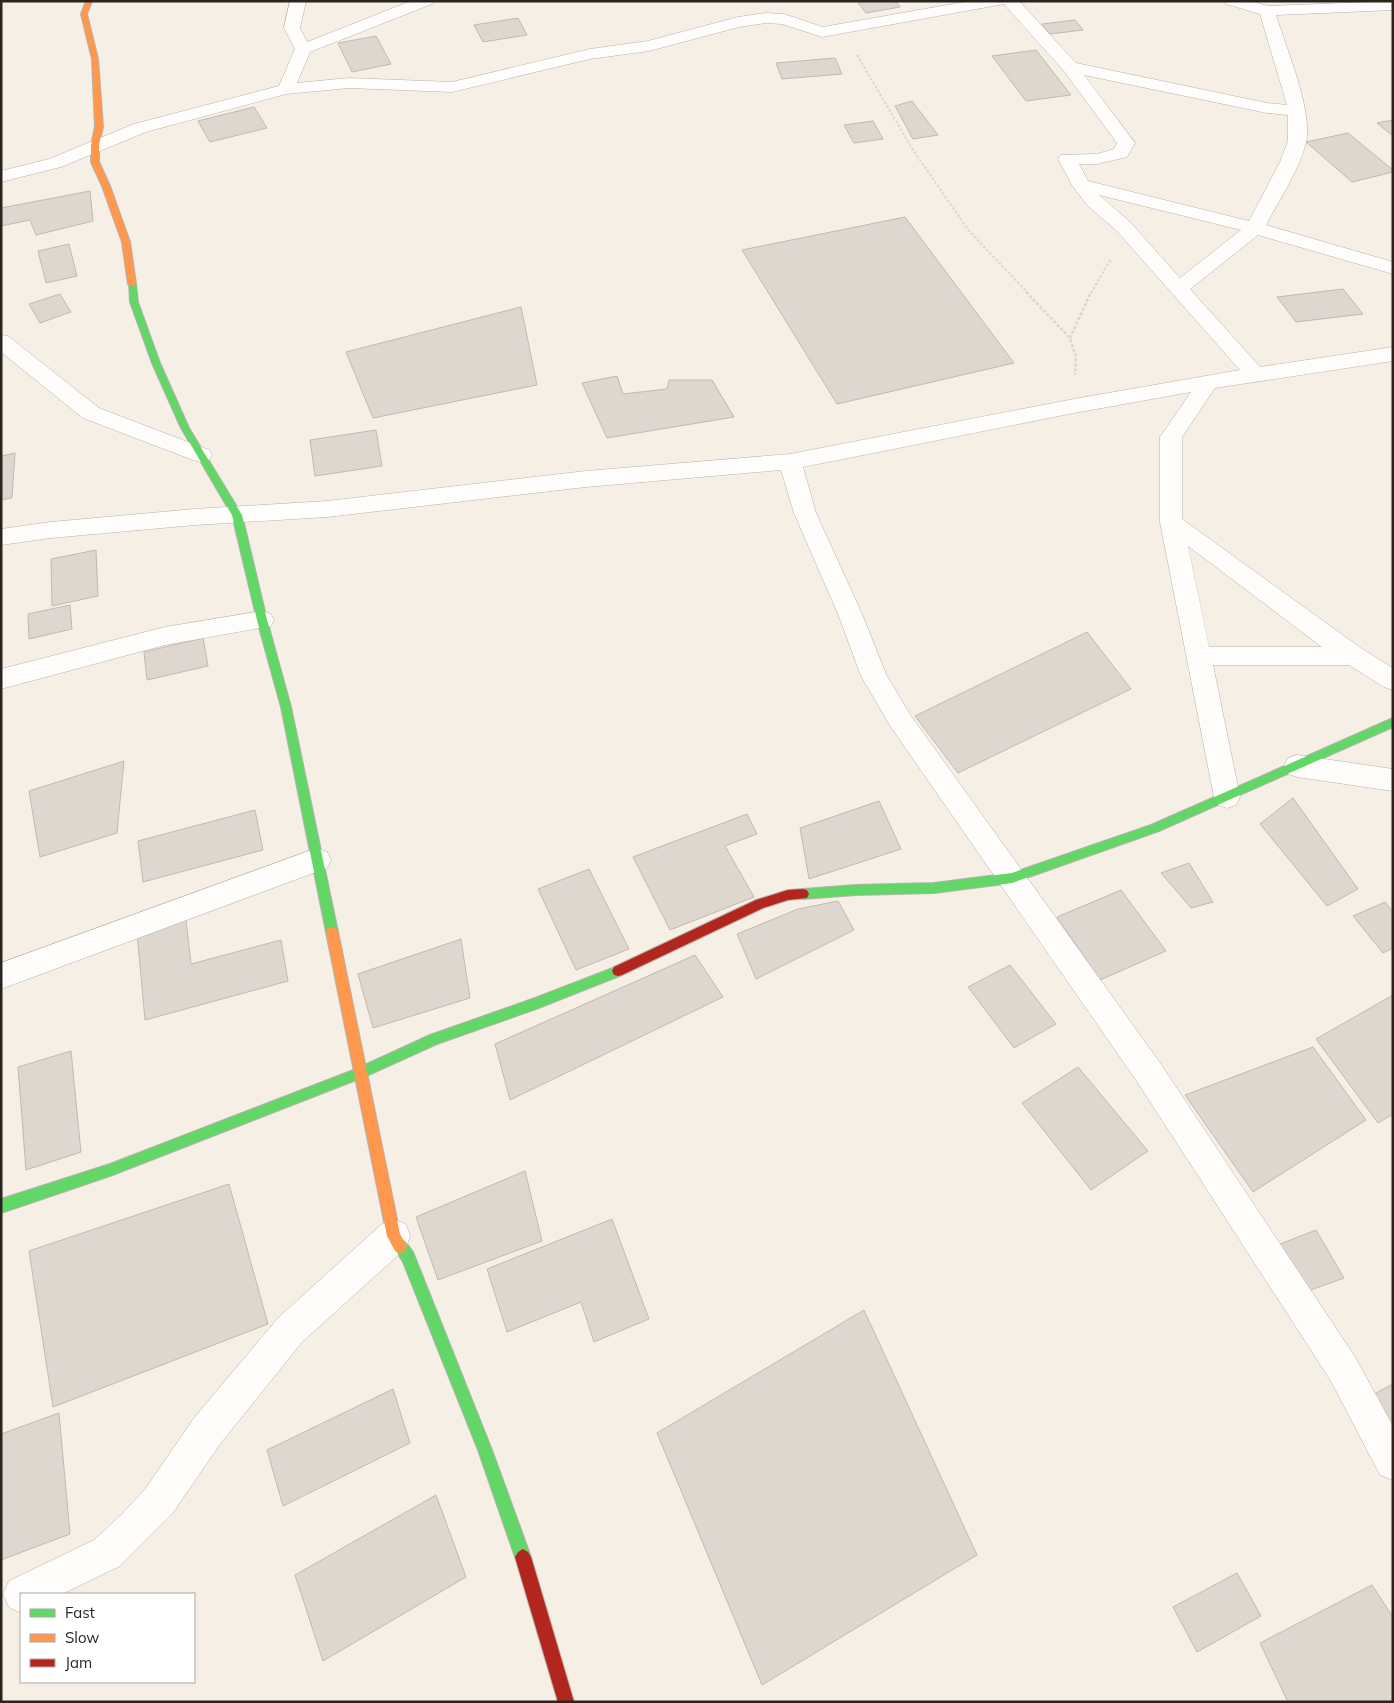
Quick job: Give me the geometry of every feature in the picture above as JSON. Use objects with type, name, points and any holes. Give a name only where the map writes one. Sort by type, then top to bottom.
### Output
[{"type":"street","points":[[89,1],[84,14],[95,59],[100,126],[94,146],[95,162],[106,186],[126,242],[134,302],[156,363],[185,428],[237,515],[262,620],[286,708],[394,1236],[408,1257],[480,1439],[528,1568],[554,1668],[566,1702]]},
{"type":"street","points":[[298,1],[292,28],[303,49]]},
{"type":"street","points":[[286,90],[303,49],[426,1]]},
{"type":"street","points":[[6,185],[39,182],[94,146],[140,128],[187,114],[286,90],[349,83],[452,87],[475,83],[557,61],[590,54],[649,46],[719,26],[766,18],[784,19],[822,32],[999,1]]},
{"type":"street","points":[[1010,1],[1070,66],[1126,143],[1121,153],[1097,159],[1067,159],[1081,185],[1094,201],[1123,226],[1255,374]]},
{"type":"street","points":[[1232,1],[1268,11],[1393,5]]},
{"type":"street","points":[[1178,289],[1255,228],[1289,162],[1297,141],[1297,111],[1268,11]]},
{"type":"street","points":[[1070,66],[1267,108],[1297,111]]},
{"type":"street","points":[[1081,185],[1255,228],[1393,268]]},
{"type":"street","points":[[1,341],[91,413],[201,455]]},
{"type":"street","points":[[1,537],[51,530],[156,520],[327,509],[586,479],[790,462],[1074,406],[1255,374],[1393,354]]},
{"type":"street","points":[[1207,384],[1171,438],[1171,522],[1227,797]]},
{"type":"street","points":[[790,462],[805,513],[850,614],[874,676],[900,720],[1149,1073],[1343,1369],[1393,1462]]},
{"type":"street","points":[[1171,522],[1353,656],[1393,680]]},
{"type":"street","points":[[1,679],[166,636],[262,620]]},
{"type":"street","points":[[1199,656],[1353,656]]},
{"type":"street","points":[[1,1206],[110,1170],[360,1073],[434,1039],[536,1003],[640,962],[760,904],[788,895],[856,890],[934,888],[1012,878],[1155,828],[1393,722]]},
{"type":"street","points":[[1297,766],[1393,780]]},
{"type":"street","points":[[1,976],[317,860]]},
{"type":"street","points":[[24,1593],[107,1554],[135,1527],[159,1501],[207,1431],[290,1330],[394,1236]]},
{"type":"street","points":[[1,1604],[20,1595]]},
{"type":"path","points":[[822,32],[840,40],[854,51],[913,150],[969,231],[1070,338],[1076,357],[1074,406]]},
{"type":"path","points":[[1070,338],[1093,288],[1117,250],[1123,226]]},
{"type":"building","points":[[857,1],[896,1],[900,7],[866,13]]},
{"type":"building","points":[[518,18],[527,35],[483,42],[474,25]]},
{"type":"building","points":[[1075,20],[1083,30],[1050,34],[1042,24]]},
{"type":"building","points":[[376,36],[391,64],[352,72],[338,43]]},
{"type":"building","points":[[1036,50],[1071,95],[1026,101],[992,56]]},
{"type":"building","points":[[835,58],[842,74],[782,79],[776,63]]},
{"type":"building","points":[[912,101],[938,135],[913,139],[895,106]]},
{"type":"building","points":[[254,107],[267,128],[210,142],[198,121]]},
{"type":"building","points":[[1393,120],[1393,136],[1377,123]]},
{"type":"building","points":[[873,121],[883,139],[854,143],[844,125]]},
{"type":"building","points":[[1348,133],[1393,170],[1393,172],[1352,182],[1306,142]]},
{"type":"building","points":[[90,191],[93,221],[36,235],[30,220],[1,226],[1,208]]},
{"type":"building","points":[[905,217],[1014,363],[837,404],[742,250]]},
{"type":"building","points":[[69,244],[77,276],[46,283],[38,251]]},
{"type":"building","points":[[1343,289],[1363,314],[1296,322],[1277,297]]},
{"type":"building","points":[[60,294],[71,312],[40,323],[29,304]]},
{"type":"building","points":[[521,307],[537,385],[373,418],[346,352]]},
{"type":"building","points":[[617,376],[623,394],[667,389],[669,380],[712,380],[734,417],[607,438],[582,383]]},
{"type":"building","points":[[376,430],[382,466],[315,476],[310,440]]},
{"type":"building","points":[[15,453],[12,498],[1,500],[1,456]]},
{"type":"building","points":[[96,550],[98,596],[52,606],[51,559]]},
{"type":"building","points":[[70,605],[72,629],[29,639],[28,614]]},
{"type":"building","points":[[1087,632],[1131,689],[958,773],[915,716]]},
{"type":"building","points":[[203,638],[208,666],[147,680],[144,652]]},
{"type":"building","points":[[124,761],[117,833],[40,857],[29,791]]},
{"type":"building","points":[[1293,798],[1358,889],[1327,906],[1260,824]]},
{"type":"building","points":[[879,801],[901,849],[809,879],[800,828]]},
{"type":"building","points":[[255,810],[263,850],[143,882],[138,841]]},
{"type":"building","points":[[747,814],[757,834],[725,846],[754,897],[670,930],[633,857]]},
{"type":"building","points":[[1189,863],[1213,902],[1191,908],[1161,873]]},
{"type":"building","points":[[589,869],[629,949],[576,970],[538,889]]},
{"type":"building","points":[[1121,890],[1166,951],[1100,980],[1057,917]]},
{"type":"building","points":[[838,901],[854,930],[756,979],[737,934],[798,909]]},
{"type":"building","points":[[1385,902],[1393,912],[1393,948],[1383,953],[1353,916]]},
{"type":"building","points":[[186,920],[191,964],[281,940],[288,981],[145,1020],[137,933]]},
{"type":"building","points":[[461,939],[470,998],[373,1028],[358,974]]},
{"type":"building","points":[[695,955],[723,997],[510,1100],[495,1044]]},
{"type":"building","points":[[1010,965],[1056,1024],[1014,1048],[968,987]]},
{"type":"building","points":[[1393,995],[1393,1114],[1378,1123],[1316,1039]]},
{"type":"building","points":[[1313,1047],[1366,1120],[1253,1192],[1185,1095]]},
{"type":"building","points":[[71,1051],[81,1152],[26,1170],[18,1067]]},
{"type":"building","points":[[1078,1067],[1148,1151],[1091,1190],[1022,1103]]},
{"type":"building","points":[[525,1171],[542,1241],[438,1280],[416,1217]]},
{"type":"building","points":[[229,1184],[268,1324],[53,1407],[29,1251]]},
{"type":"building","points":[[612,1219],[649,1319],[594,1342],[581,1302],[507,1332],[487,1269]]},
{"type":"building","points":[[1316,1230],[1344,1278],[1308,1291],[1280,1244]]},
{"type":"building","points":[[864,1310],[977,1555],[762,1685],[657,1433]]},
{"type":"building","points":[[1393,1384],[1393,1431],[1374,1394]]},
{"type":"building","points":[[393,1389],[410,1443],[283,1506],[267,1450]]},
{"type":"building","points":[[59,1413],[70,1534],[1,1560],[1,1434]]},
{"type":"building","points":[[436,1495],[466,1577],[323,1661],[295,1575]]},
{"type":"building","points":[[1237,1573],[1261,1616],[1197,1652],[1173,1607]]},
{"type":"building","points":[[1372,1585],[1393,1617],[1393,1702],[1288,1702],[1260,1643]]},
{"type":"traffic: fast","points":[[132,284],[134,302],[156,363],[185,428],[237,515],[262,620],[286,707],[332,932]]},
{"type":"traffic: fast","points":[[803,894],[856,890],[934,888],[1012,878],[1155,828],[1393,722]]},
{"type":"traffic: fast","points":[[1,1206],[110,1170],[360,1073],[434,1039],[536,1003],[618,971]]},
{"type":"traffic: fast","points":[[400,1246],[408,1257],[485,1450],[523,1557]]},
{"type":"traffic: slow","points":[[89,1],[84,14],[95,59],[99,127],[95,145],[95,162],[106,186],[126,242],[132,284]]},
{"type":"traffic: slow","points":[[332,932],[394,1236],[400,1246]]},
{"type":"traffic: jam","points":[[618,971],[760,904],[788,895],[803,894]]},
{"type":"traffic: jam","points":[[523,1557],[566,1702]]}]
